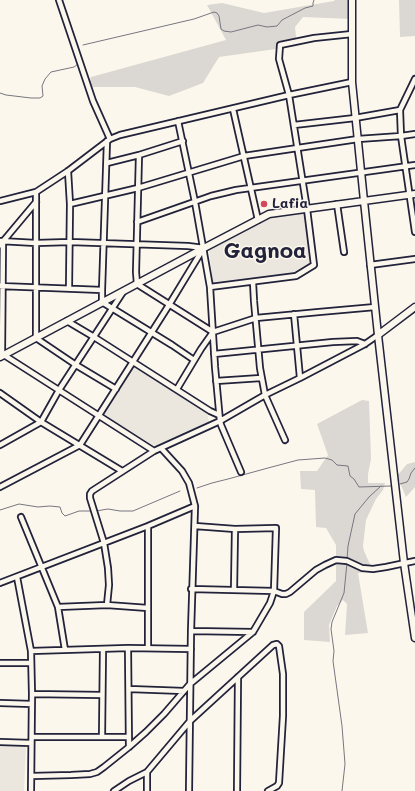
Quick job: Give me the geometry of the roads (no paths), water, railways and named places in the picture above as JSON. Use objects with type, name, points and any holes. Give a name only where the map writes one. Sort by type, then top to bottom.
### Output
[{"type":"street","points":[[60,0],[93,101],[109,140],[102,302]]},
{"type":"street","points":[[352,0],[352,82],[370,265],[404,563],[415,638]]},
{"type":"street","points":[[210,287],[296,276],[314,265],[307,209],[289,95],[279,59],[280,45],[314,38],[352,34]]},
{"type":"street","points":[[415,79],[400,110],[401,136],[405,166],[412,194],[415,232]]},
{"type":"street","points":[[0,201],[36,192],[68,171],[109,140],[120,134],[352,82]]},
{"type":"street","points":[[234,109],[258,220]]},
{"type":"street","points":[[294,125],[356,118],[400,110]]},
{"type":"street","points":[[178,121],[204,248],[210,287],[212,332],[220,421],[241,472]]},
{"type":"street","points":[[70,204],[138,188],[244,156],[358,139],[415,134]]},
{"type":"street","points":[[107,163],[139,155],[182,140]]},
{"type":"street","points":[[137,284],[139,155]]},
{"type":"street","points":[[137,222],[227,192],[251,187],[415,165]]},
{"type":"street","points":[[68,171],[70,204],[68,288]]},
{"type":"street","points":[[36,192],[36,338]]},
{"type":"street","points":[[2,356],[269,214],[412,194]]},
{"type":"street","points":[[0,245],[36,202]]},
{"type":"street","points":[[337,204],[344,252]]},
{"type":"street","points":[[2,241],[36,244],[70,242],[188,246],[204,248]]},
{"type":"street","points":[[2,241],[2,356]]},
{"type":"street","points":[[0,487],[80,445],[152,333],[204,248]]},
{"type":"street","points":[[370,265],[415,259]]},
{"type":"street","points":[[253,282],[261,378],[265,395],[285,440]]},
{"type":"street","points":[[137,284],[212,332]]},
{"type":"street","points":[[2,286],[102,290]]},
{"type":"street","points":[[0,445],[41,422],[123,291]]},
{"type":"street","points":[[102,302],[194,360]]},
{"type":"street","points":[[107,605],[109,576],[104,543],[90,498],[92,491],[154,451],[220,421],[265,395],[365,344],[415,307]]},
{"type":"street","points":[[177,389],[212,332],[256,318],[375,308]]},
{"type":"street","points":[[294,314],[300,378]]},
{"type":"street","points":[[67,321],[210,411],[219,415]]},
{"type":"street","points":[[36,338],[76,365],[116,389]]},
{"type":"street","points":[[214,354],[333,342],[357,341],[365,344]]},
{"type":"street","points":[[2,356],[60,390],[154,451]]},
{"type":"street","points":[[216,382],[261,378]]},
{"type":"street","points":[[0,393],[41,422],[122,471]]},
{"type":"street","points":[[0,399],[5,396]]},
{"type":"street","points":[[161,448],[182,471],[189,483],[195,506],[190,684],[190,791]]},
{"type":"street","points":[[0,583],[148,526],[195,506]]},
{"type":"street","points":[[22,517],[58,607],[65,650]]},
{"type":"street","points":[[148,526],[148,648]]},
{"type":"street","points":[[32,776],[79,775],[97,772],[129,747],[164,714],[190,684],[253,632],[270,603],[274,591],[276,528],[235,529],[194,526]]},
{"type":"street","points":[[234,590],[235,529]]},
{"type":"street","points":[[192,589],[274,591],[286,594],[316,570],[336,560],[344,560],[362,568],[374,569],[415,560]]},
{"type":"street","points":[[17,577],[31,651],[31,791]]},
{"type":"street","points":[[58,607],[107,605],[148,608]]},
{"type":"street","points":[[191,631],[253,632]]},
{"type":"street","points":[[114,791],[147,772],[190,721],[273,645],[277,644],[279,646],[282,674],[283,716],[279,783],[277,786],[268,791]]},
{"type":"street","points":[[31,651],[128,648],[191,649]]},
{"type":"street","points":[[128,648],[129,747]]},
{"type":"street","points":[[102,737],[104,649]]},
{"type":"street","points":[[0,662],[31,662]]},
{"type":"street","points":[[237,791],[238,677]]},
{"type":"street","points":[[129,689],[184,690]]},
{"type":"street","points":[[32,694],[102,695]]},
{"type":"street","points":[[0,703],[32,704]]},
{"type":"street","points":[[32,737],[129,737]]},
{"type":"street","points":[[0,742],[31,743]]},
{"type":"street","points":[[147,772],[147,791]]},
{"type":"waterway","points":[[83,45],[194,19],[214,12],[219,16],[221,29],[224,31],[231,32],[258,25],[267,27],[277,26],[282,20],[305,8],[313,6],[314,0]]},
{"type":"waterway","points":[[0,93],[6,95],[40,98],[43,96],[42,86],[45,79],[51,72],[74,67],[78,64],[73,48]]},
{"type":"waterway","points":[[197,488],[298,460],[325,458],[332,460],[337,465],[348,466],[350,476],[359,487],[391,486]]},
{"type":"waterway","points":[[400,484],[407,482],[415,468]]},
{"type":"waterway","points":[[347,560],[348,546],[355,514],[369,497],[381,486]]},
{"type":"waterway","points":[[96,511],[108,509],[133,511],[180,491]]},
{"type":"waterway","points":[[0,510],[19,504],[38,507],[60,507],[65,516],[79,511],[91,511]]},
{"type":"waterway","points":[[342,791],[345,764],[342,726],[333,661],[334,651],[331,629],[332,622],[344,593],[347,563]]},
{"type":"place","name":"Lafia","points":[[264,204]]},
{"type":"district","name":"Gagnoa","points":[[265,251]]}]
